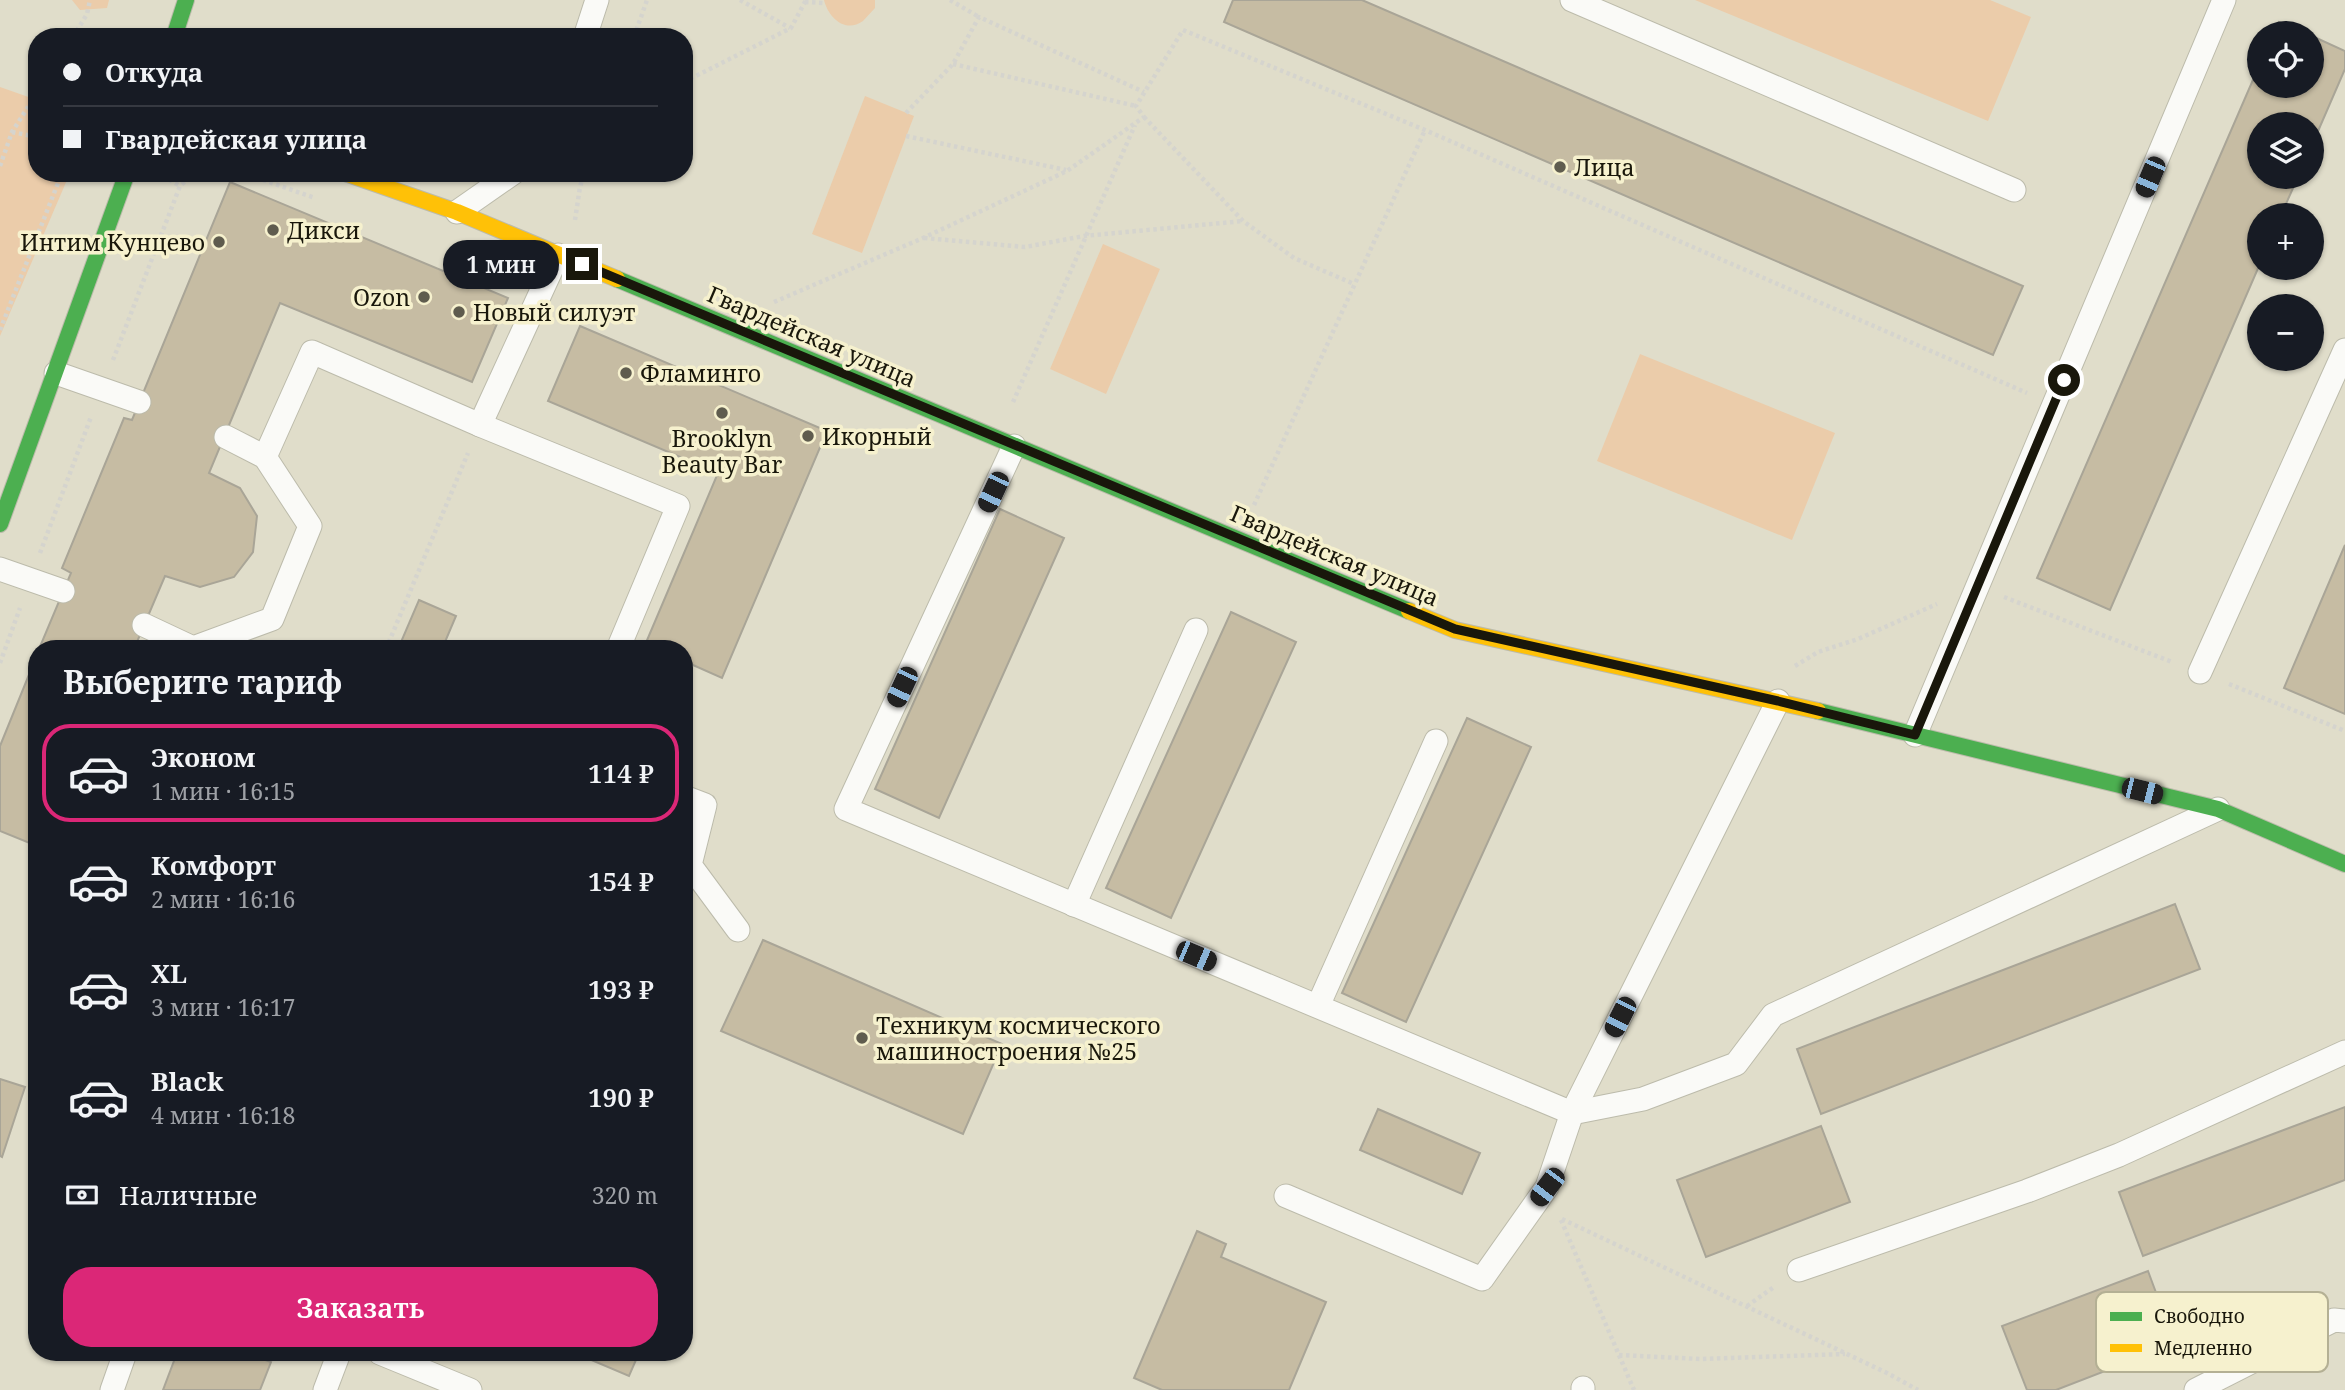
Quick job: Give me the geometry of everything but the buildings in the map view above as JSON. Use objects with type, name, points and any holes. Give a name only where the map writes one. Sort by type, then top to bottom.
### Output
[{"type":"street","points":[[176,28],[186,0]]},
{"type":"street","points":[[0,524],[124,182]]},
{"type":"street","name":"Гвардейская улица","points":[[371,182],[457,212],[1455,629],[1778,701],[2218,809],[2345,863]]},
{"type":"lane","points":[[588,28],[597,0]]},
{"type":"lane","points":[[1572,0],[2014,190]]},
{"type":"lane","points":[[1915,735],[2224,0]]},
{"type":"lane","points":[[457,212],[500,182]]},
{"type":"lane","points":[[480,425],[558,255]]},
{"type":"lane","points":[[2200,673],[2345,350]]},
{"type":"lane","points":[[265,457],[312,352],[480,425],[678,506],[622,640]]},
{"type":"lane","points":[[56,373],[139,402]]},
{"type":"lane","points":[[217,640],[272,619],[310,526],[265,457],[226,436]]},
{"type":"lane","points":[[1006,442],[846,809],[1572,1113],[1643,1100],[1736,1064],[1773,1015],[2218,809]]},
{"type":"lane","points":[[0,569],[63,591]]},
{"type":"lane","points":[[144,625],[175,640]]},
{"type":"lane","points":[[1074,905],[1196,630]]},
{"type":"lane","points":[[1286,1196],[1482,1279],[1547,1187],[1572,1113],[1778,701]]},
{"type":"lane","points":[[1318,1006],[1436,741]]},
{"type":"lane","points":[[693,801],[705,806],[693,853]]},
{"type":"lane","points":[[693,869],[738,930]]},
{"type":"lane","points":[[1799,1270],[2119,1156],[2345,1052]]},
{"type":"lane","points":[[2328,1323],[2334,1320],[2345,1321]]},
{"type":"lane","points":[[112,1390],[122,1361]]},
{"type":"lane","points":[[325,1390],[336,1361]]},
{"type":"lane","points":[[399,1361],[470,1390]]},
{"type":"lane","points":[[2196,1390],[2231,1372]]},
{"type":"path","points":[[78,28],[87,14],[90,0]]},
{"type":"path","points":[[637,28],[647,0]]},
{"type":"path","points":[[740,0],[791,29]]},
{"type":"path","points":[[950,0],[979,17],[1144,92]]},
{"type":"path","points":[[693,78],[791,29],[805,1],[824,3]]},
{"type":"path","points":[[906,113],[953,64],[979,17]]},
{"type":"path","points":[[1136,106],[1183,30],[1425,130],[2053,405]]},
{"type":"path","points":[[953,64],[1136,106],[1244,221],[1294,258],[1354,284]]},
{"type":"path","points":[[0,165],[12,132],[28,107]]},
{"type":"path","points":[[772,303],[1067,171],[1144,117]]},
{"type":"path","points":[[1006,442],[1084,236],[1136,122]]},
{"type":"path","points":[[1238,539],[1425,130]]},
{"type":"path","points":[[12,132],[28,135]]},
{"type":"path","points":[[906,136],[1067,171]]},
{"type":"path","points":[[0,330],[58,182]]},
{"type":"path","points":[[174,182],[180,186]]},
{"type":"path","points":[[581,182],[575,220],[585,225]]},
{"type":"path","points":[[922,238],[1024,247],[1084,236],[1244,221]]},
{"type":"path","points":[[390,640],[480,425]]},
{"type":"path","points":[[1778,701],[1794,666],[1818,652],[1858,639],[1977,587],[2345,731]]},
{"type":"path","points":[[1547,1187],[1634,1390]]},
{"type":"path","points":[[1561,1218],[1918,1390]]},
{"type":"path","points":[[1619,1354],[1700,1359],[1847,1354]]},
{"type":"shaded area","points":[[72,0],[109,0],[107,8],[80,10]]},
{"type":"shaded area","points":[[824,0],[875,0],[875,8],[863,21],[850,26],[833,18]]},
{"type":"shaded area","points":[[1695,0],[1990,0],[2031,17],[1988,121]]},
{"type":"shaded area","points":[[0,87],[28,97],[28,182],[66,182],[0,336]]},
{"type":"shaded area","points":[[865,96],[914,116],[862,253],[812,234]]},
{"type":"shaded area","points":[[1103,244],[1160,269],[1106,394],[1050,369]]},
{"type":"shaded area","points":[[1640,354],[1835,433],[1792,540],[1597,461]]},
{"type":"traffic: fast","points":[[177,28],[186,0]]},
{"type":"traffic: fast","points":[[0,524],[124,182]]},
{"type":"traffic: fast","points":[[617,279],[1409,611]]},
{"type":"traffic: fast","points":[[1818,711],[2218,809],[2345,864]]},
{"type":"traffic: slow","points":[[371,182],[457,212],[617,279]]},
{"type":"traffic: slow","points":[[1409,611],[1455,630],[1818,711]]},
{"type":"place","name":"Лица","points":[[1560,167]]},
{"type":"place","name":"Дикси","points":[[273,230]]},
{"type":"place","name":"Интим Кунцево","points":[[219,242]]},
{"type":"place","name":"Ozon","points":[[424,297]]},
{"type":"place","name":"Новый силуэт","points":[[459,312]]},
{"type":"place","name":"Фламинго","points":[[626,373]]},
{"type":"place","name":"Brooklyn Beauty Bar","points":[[722,413]]},
{"type":"place","name":"Икорный","points":[[808,436]]},
{"type":"place","name":"Техникум космического машиностроения №25","points":[[862,1038]]},
{"type":"route","points":[[582,264],[1455,629],[1778,701],[1915,735],[2064,380]]}]
